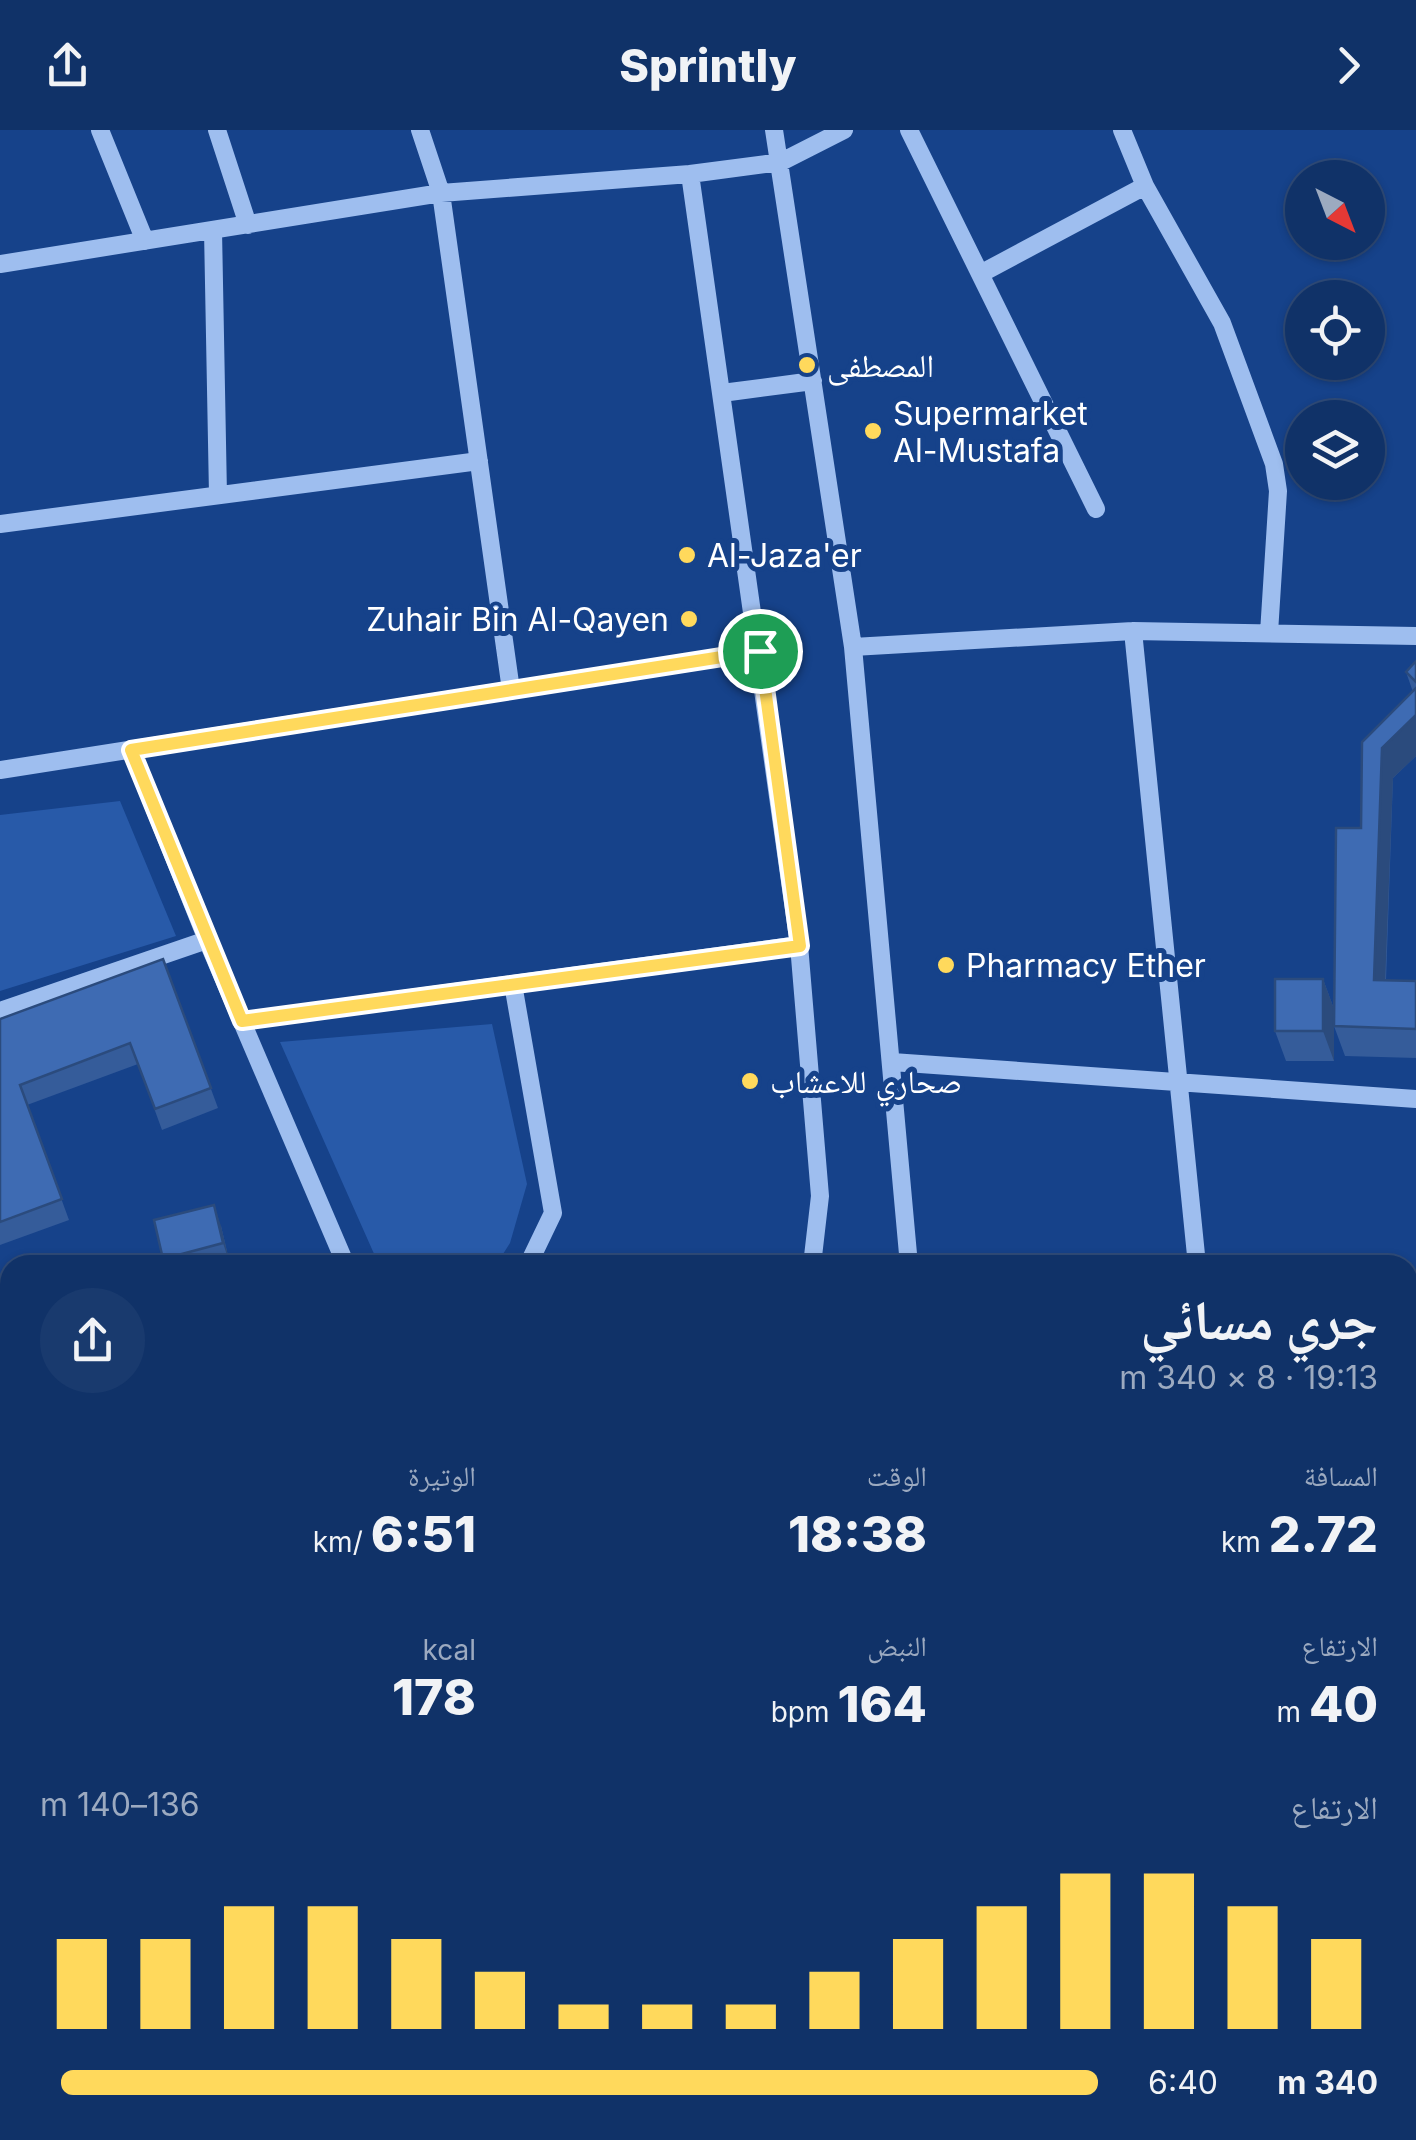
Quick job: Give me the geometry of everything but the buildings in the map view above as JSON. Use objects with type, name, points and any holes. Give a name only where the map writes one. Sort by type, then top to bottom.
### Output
[{"type":"street","points":[[100,130],[145,241]]},
{"type":"street","points":[[217,130],[248,224]]},
{"type":"street","points":[[420,130],[441,194],[511,690]]},
{"type":"street","points":[[774,130],[852,647],[908,1255]]},
{"type":"street","points":[[0,264],[441,194],[690,174],[781,162],[844,130]]},
{"type":"street","points":[[909,130],[1096,509]]},
{"type":"street","points":[[1122,130],[1144,186],[1222,323],[1274,464],[1278,490],[1269,633]]},
{"type":"street","points":[[690,174],[800,946],[820,1196],[813,1255]]},
{"type":"street","points":[[980,274],[1144,186]]},
{"type":"street","points":[[213,230],[218,495]]},
{"type":"street","points":[[722,392],[813,382]]},
{"type":"street","points":[[0,524],[479,461]]},
{"type":"street","points":[[852,647],[1133,630],[1416,636]]},
{"type":"street","points":[[1133,630],[1196,1255]]},
{"type":"street","points":[[0,770],[760,651]]},
{"type":"street","points":[[131,750],[207,940],[342,1255]]},
{"type":"street","points":[[0,1011],[207,940]]},
{"type":"street","points":[[242,1021],[800,946]]},
{"type":"street","points":[[513,984],[553,1214],[533,1255]]},
{"type":"street","points":[[892,1062],[1416,1099]]},
{"type":"shaded area","points":[[120,801],[176,936],[0,991],[0,815]]},
{"type":"shaded area","points":[[492,1024],[527,1184],[510,1243],[502,1255],[375,1255],[280,1042]]},
{"type":"place","name":"المصطفى","points":[[807,365]]},
{"type":"place","name":"Supermarket Al-Mustafa","points":[[873,431]]},
{"type":"place","name":"Al-Jaza'er","points":[[687,555]]},
{"type":"place","name":"Zuhair Bin Al-Qayen","points":[[689,619]]},
{"type":"place","name":"Pharmacy Ether","points":[[946,965]]},
{"type":"place","name":"صحاري للاعشاب","points":[[750,1081]]},
{"type":"route","points":[[760,651],[800,946],[242,1021],[131,750],[760,651]]}]
